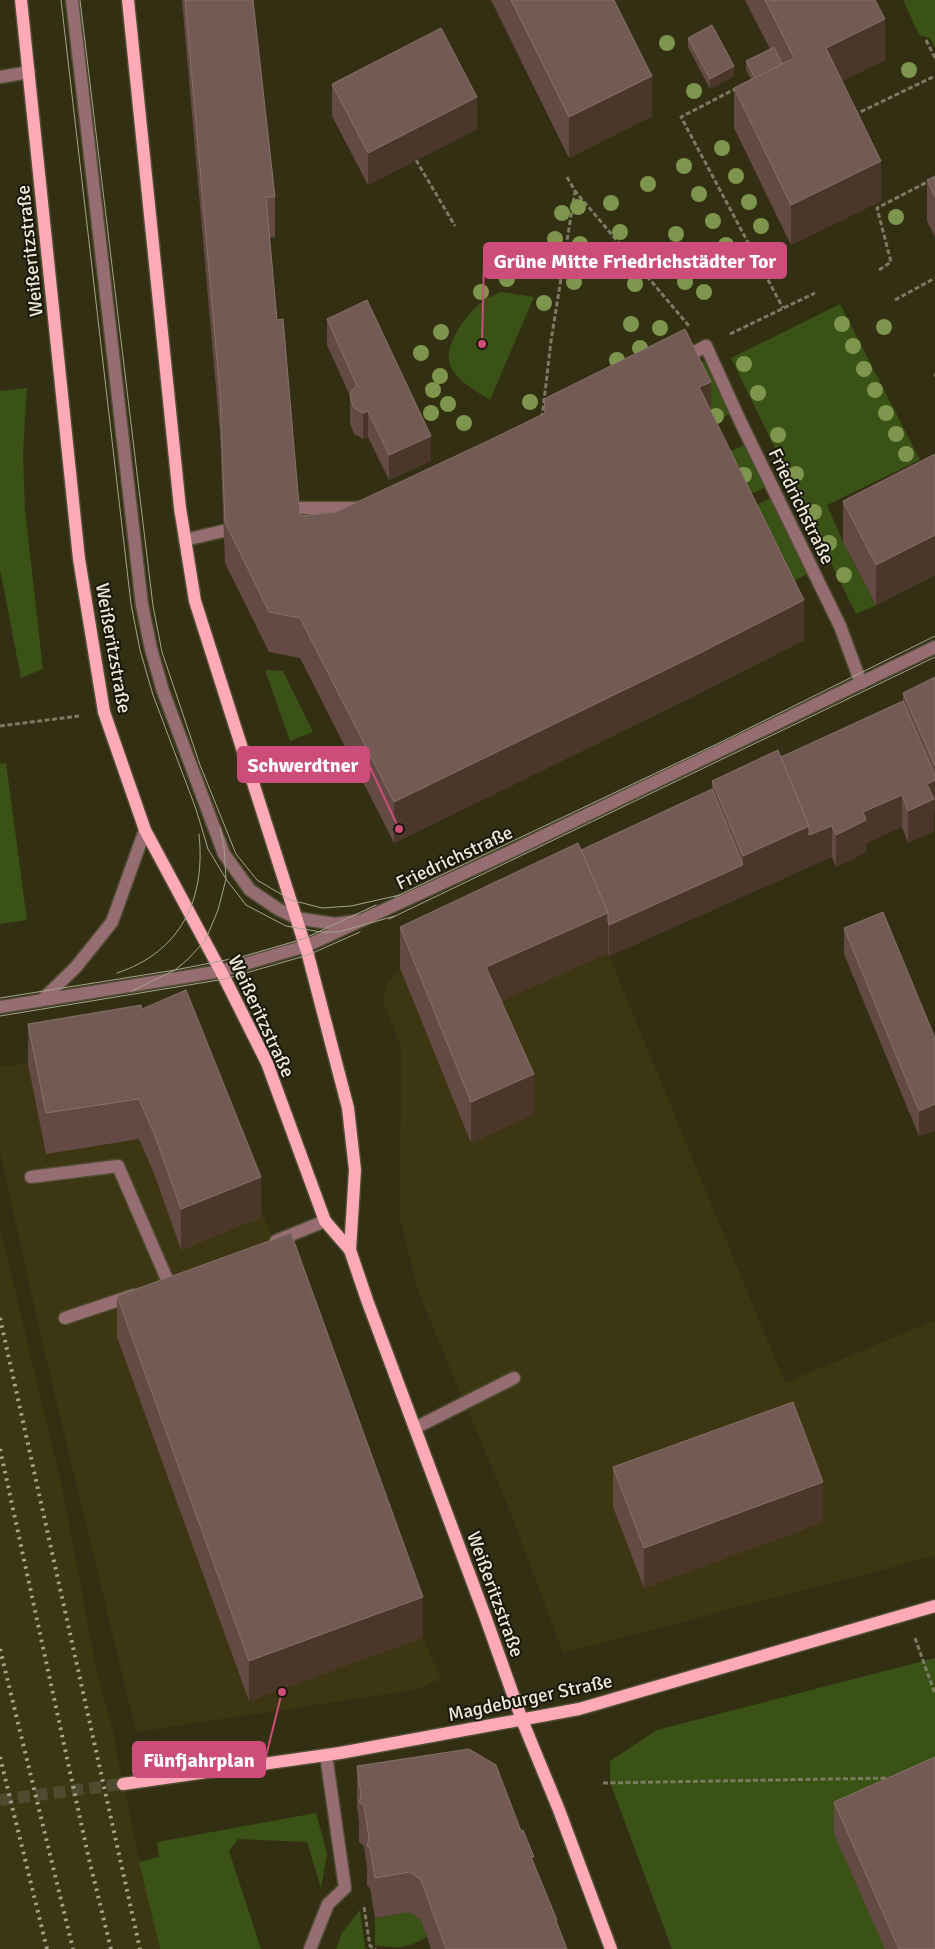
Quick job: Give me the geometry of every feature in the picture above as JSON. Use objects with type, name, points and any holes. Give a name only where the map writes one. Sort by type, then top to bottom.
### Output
[{"type":"main road","name":"Weißeritzstraße","points":[[21,0],[79,559],[104,712],[145,830],[221,971],[267,1063],[325,1221],[350,1250],[522,1720],[559,1810],[611,1949]]},
{"type":"main road","name":"Weißeritzstraße","points":[[128,0],[180,508],[195,601],[306,946],[348,1108],[355,1170],[350,1250]]},
{"type":"main road","name":"Magdeburger Straße","points":[[123,1784],[326,1755],[579,1709],[640,1693],[935,1606]]},
{"type":"street","points":[[72,0],[142,605],[151,649],[163,691],[224,854],[250,890],[278,909],[296,918],[335,924],[363,920]]},
{"type":"street","points":[[0,77],[29,72]]},
{"type":"street","points":[[671,364],[706,346]]},
{"type":"street","name":"Friedrichstraße","points":[[706,346],[741,423],[840,626],[861,683]]},
{"type":"street","points":[[297,508],[369,509]]},
{"type":"street","points":[[185,540],[224,531]]},
{"type":"street","name":"Friedrichstraße","points":[[0,1007],[221,971],[306,946],[514,850],[935,647]]},
{"type":"street","points":[[42,1000],[76,967],[112,922],[145,830]]},
{"type":"street","points":[[31,1177],[118,1166],[164,1285],[65,1318]]},
{"type":"street","points":[[261,1247],[325,1221]]},
{"type":"street","points":[[415,1428],[514,1378]]},
{"type":"street","points":[[310,1949],[328,1904],[345,1888],[326,1755]]},
{"type":"path","points":[[926,40],[935,58]]},
{"type":"path","points":[[850,117],[935,76]]},
{"type":"path","points":[[743,85],[681,117],[784,308]]},
{"type":"path","points":[[416,160],[455,226]]},
{"type":"path","points":[[567,178],[575,191],[706,346],[815,293]]},
{"type":"path","points":[[879,270],[891,262],[877,208],[935,178]]},
{"type":"path","points":[[541,424],[551,341],[575,191]]},
{"type":"path","points":[[895,300],[935,278]]},
{"type":"path","points":[[0,726],[104,712]]},
{"type":"path","points":[[906,1614],[935,1694]]},
{"type":"path","points":[[603,1783],[886,1779],[894,1776]]},
{"type":"shaded area","points":[[608,953],[785,1383],[935,1320],[935,1556],[563,1653],[507,1504],[419,1294],[400,1219],[401,1047],[383,1002],[387,983],[400,968]]},
{"type":"shaded area","points":[[186,1031],[281,1257],[423,1637],[441,1679],[414,1690],[136,1732],[41,1338],[0,1152],[0,1066],[28,1064]]},
{"type":"shaded area","points":[[0,1227],[63,1491],[95,1663],[112,1728],[136,1846],[160,1949],[0,1949]]},
{"type":"green space","points":[[903,0],[935,0],[935,48],[930,38],[919,35]]},
{"type":"green space","points":[[501,292],[534,297],[490,400],[458,377],[451,367],[449,359],[453,340],[463,322],[485,300]]},
{"type":"green space","points":[[840,304],[920,460],[827,505],[843,542],[876,605],[856,614],[731,358]]},
{"type":"green space","points":[[704,361],[730,414],[711,423],[685,370]]},
{"type":"green space","points":[[27,388],[23,452],[25,510],[43,669],[21,678],[0,569],[0,391]]},
{"type":"green space","points":[[745,445],[766,487],[735,501],[714,458]]},
{"type":"green space","points":[[771,498],[807,574],[778,589],[740,512]]},
{"type":"green space","points":[[265,670],[283,671],[313,732],[290,741]]},
{"type":"green space","points":[[6,763],[27,920],[0,924],[0,764]]},
{"type":"green space","points":[[935,1658],[935,1949],[672,1949],[610,1782],[610,1761],[657,1730]]},
{"type":"green space","points":[[316,1813],[327,1853],[321,1888],[307,1842],[238,1839],[229,1851],[261,1949],[160,1949],[139,1862],[159,1857],[157,1842]]},
{"type":"green space","points":[[360,1910],[365,1948],[367,1949],[336,1949],[342,1933]]},
{"type":"green space","points":[[410,1912],[421,1920],[427,1937],[402,1947],[375,1945],[375,1918]]},
{"type":"building","points":[[185,0],[253,0],[275,197],[266,197],[277,320],[283,319],[300,516],[336,512],[494,438],[545,413],[544,399],[685,329],[711,382],[699,387],[804,600],[696,655],[394,802],[300,618],[269,612],[225,522],[220,394]]},
{"type":"building","points":[[511,0],[614,0],[652,76],[569,117]]},
{"type":"building","points":[[765,0],[875,0],[885,19],[826,48],[881,161],[791,205],[734,88],[794,58]]},
{"type":"building","points":[[712,25],[734,66],[710,79],[688,38]]},
{"type":"building","points":[[441,28],[477,97],[368,153],[332,84]]},
{"type":"building","points":[[774,47],[782,64],[755,78],[746,61]]},
{"type":"building","points":[[935,176],[935,197],[927,180]]},
{"type":"building","points":[[367,300],[431,436],[389,455],[368,411],[363,413],[354,408],[350,397],[352,390],[357,386],[327,319]]},
{"type":"building","points":[[935,454],[935,535],[876,565],[843,501]]},
{"type":"building","points":[[935,677],[935,766],[903,693]]},
{"type":"building","points":[[903,701],[935,775],[935,780],[927,784],[934,799],[908,811],[902,795],[863,812],[866,820],[836,835],[832,826],[809,835],[809,826],[781,757]]},
{"type":"building","points":[[778,750],[809,826],[743,856],[712,781]]},
{"type":"building","points":[[712,789],[743,865],[609,925],[608,913],[581,850]]},
{"type":"building","points":[[578,843],[608,913],[486,967],[534,1074],[471,1102],[400,927]]},
{"type":"building","points":[[883,912],[935,1038],[935,1104],[919,1111],[844,928]]},
{"type":"building","points":[[186,990],[261,1177],[181,1209],[155,1136],[139,1099],[46,1113],[28,1024],[141,1005],[142,1009]]},
{"type":"building","points":[[291,1233],[423,1597],[249,1661],[117,1296]]},
{"type":"building","points":[[793,1402],[823,1482],[644,1548],[613,1467]]},
{"type":"building","points":[[469,1749],[496,1765],[521,1831],[523,1830],[534,1857],[531,1857],[567,1949],[446,1949],[421,1880],[410,1872],[375,1878],[370,1848],[367,1846],[369,1839],[364,1805],[359,1802],[361,1796],[357,1766]]},
{"type":"building","points":[[935,1757],[935,1949],[899,1949],[834,1802]]},
{"type":"tunnel","points":[[0,1800],[123,1784]]},
{"type":"tram line","points":[[61,0],[131,604],[140,650],[153,695],[196,809],[208,849],[226,879],[246,905],[286,926],[321,932],[338,932],[395,916]]},
{"type":"tram line","points":[[80,0],[153,606],[162,652],[200,765],[236,854],[257,880],[291,900],[322,908],[351,906],[400,895]]},
{"type":"tram line","points":[[395,897],[717,744],[935,636]]},
{"type":"tram line","points":[[389,919],[935,657]]},
{"type":"tram line","points":[[132,991],[175,970],[205,941],[218,910],[226,879],[224,847],[220,827]]},
{"type":"tram line","points":[[117,973],[139,964],[158,952],[173,937],[185,920],[193,901],[198,880],[200,858],[199,834]]},
{"type":"tram line","points":[[0,998],[175,970],[241,957],[303,939],[376,905]]},
{"type":"tram line","points":[[0,1016],[225,979],[308,955],[360,932]]},
{"type":"railway","points":[[0,1318],[140,1949]]},
{"type":"railway","points":[[0,1449],[88,1855],[111,1949]]},
{"type":"railway","points":[[0,1649],[73,1949]]},
{"type":"railway","points":[[0,1757],[47,1949]]},
{"type":"place","name":"Grüne Mitte Friedrichstädter Tor","points":[[482,344]]},
{"type":"place","name":"Schwerdtner","points":[[399,829]]},
{"type":"place","name":"Fünfjahrplan","points":[[282,1692]]}]
